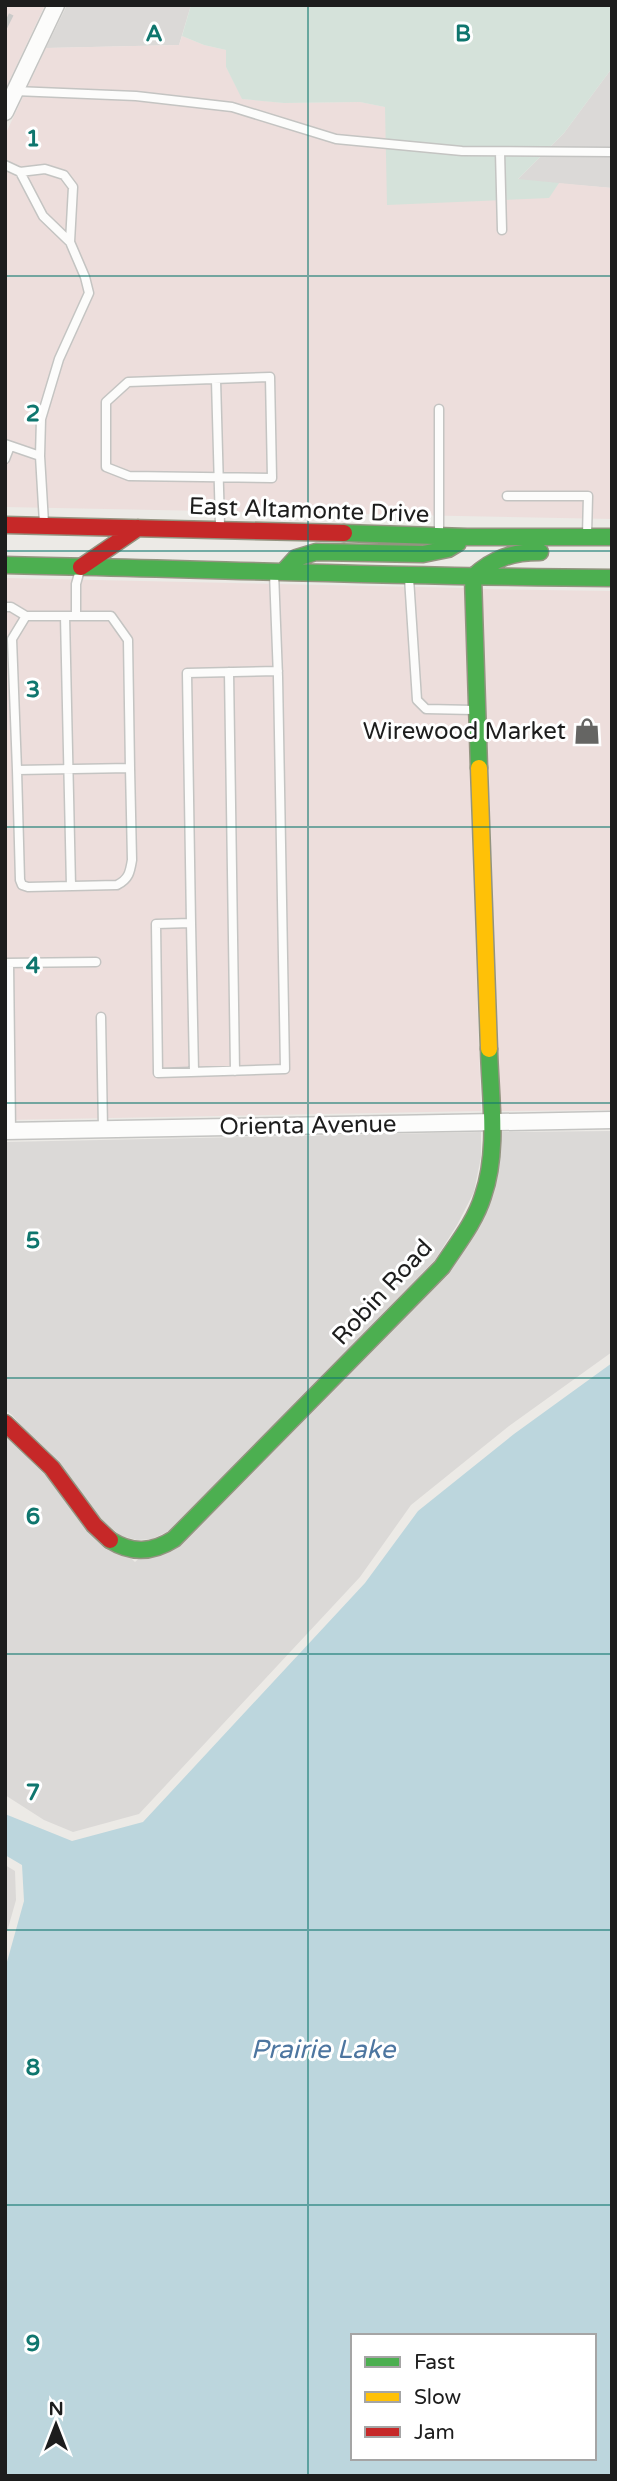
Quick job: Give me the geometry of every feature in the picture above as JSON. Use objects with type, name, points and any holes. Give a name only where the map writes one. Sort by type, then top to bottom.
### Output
[{"type":"main road","name":"East Altamonte Drive","points":[[5,525],[612,539]]},
{"type":"main road","points":[[26,539],[44,526]]},
{"type":"main road","points":[[80,567],[138,528]]},
{"type":"main road","points":[[279,570],[296,558],[316,552],[423,554],[447,549],[467,537]]},
{"type":"main road","points":[[473,577],[483,566],[506,554],[518,551],[575,552],[600,549],[612,539]]},
{"type":"main road","points":[[7,557],[80,567],[612,578]]},
{"type":"main road","name":"Robin Road","points":[[5,1423],[53,1468],[97,1530],[117,1546],[137,1551],[154,1549],[174,1539],[442,1267],[465,1231],[483,1196],[490,1158],[491,1121],[473,577]]},
{"type":"street","points":[[5,112],[56,5]]},
{"type":"street","name":"Orienta Avenue","points":[[8,1131],[612,1120]]},
{"type":"lane","points":[[15,91],[136,96],[232,107],[337,139],[462,151],[612,152]]},
{"type":"lane","points":[[500,152],[502,230]]},
{"type":"lane","points":[[5,165],[20,172],[45,169],[64,175],[73,187],[70,242]]},
{"type":"lane","points":[[20,172],[43,216],[70,242],[89,293],[59,359],[41,419],[41,507],[44,526]]},
{"type":"lane","points":[[270,377],[272,478],[129,476],[106,467],[106,402],[128,382],[216,380],[270,377]]},
{"type":"lane","points":[[216,380],[220,528]]},
{"type":"lane","points":[[439,408],[439,537]]},
{"type":"lane","points":[[5,459],[8,445],[40,456]]},
{"type":"lane","points":[[508,496],[588,496],[587,537]]},
{"type":"lane","points":[[76,615],[76,584],[80,567]]},
{"type":"lane","points":[[191,923],[156,924],[159,1073],[285,1069],[278,671],[279,570]]},
{"type":"lane","points":[[409,575],[417,700],[426,709],[477,710]]},
{"type":"lane","points":[[5,607],[11,607],[26,616],[111,615],[128,640],[130,872],[125,881],[117,885],[22,885],[12,639],[26,616]]},
{"type":"lane","points":[[65,615],[71,886]]},
{"type":"lane","points":[[194,1072],[187,673],[278,671]]},
{"type":"lane","points":[[229,672],[235,1071]]},
{"type":"lane","points":[[17,770],[130,768]]},
{"type":"lane","points":[[8,1131],[7,963],[96,962]]},
{"type":"lane","points":[[101,1017],[103,1129]]},
{"type":"shaded area","points":[[5,5],[45,5],[5,90]]},
{"type":"shaded area","points":[[67,5],[191,5],[179,45],[46,48]]},
{"type":"shaded area","points":[[191,5],[612,5],[612,68],[564,133],[518,179],[559,183],[549,198],[387,205],[385,107],[360,102],[284,103],[242,99],[226,67],[226,50],[182,36]]},
{"type":"shaded area","points":[[182,36],[226,50],[226,67],[243,99],[284,103],[360,102],[385,107],[548,198],[559,183],[612,188],[612,519],[5,507],[5,135],[46,48],[179,45]]},
{"type":"shaded area","points":[[612,68],[612,188],[517,180],[564,133]]},
{"type":"shaded area","points":[[5,578],[464,588],[481,1111],[5,1120]]},
{"type":"shaded area","points":[[482,589],[612,591],[612,1110],[500,1111]]},
{"type":"shaded area","points":[[612,1131],[612,1352],[509,1426],[411,1505],[360,1577],[139,1814],[73,1832],[44,1820],[5,1795],[5,1436],[135,1562],[448,1275],[500,1132]]},
{"type":"shaded area","points":[[481,1132],[481,1157],[474,1192],[435,1260],[169,1531],[152,1539],[137,1540],[121,1536],[104,1522],[5,1410],[5,1142]]},
{"type":"shaded area","points":[[5,1865],[15,1871],[16,1900],[5,1939]]},
{"type":"water","name":"Prairie Lake","points":[[612,1363],[612,2476],[5,2476],[5,1969],[24,1901],[22,1865],[5,1855],[5,1814],[72,1841],[143,1822],[365,1583],[418,1511],[514,1434]]},
{"type":"railway","points":[[5,27],[16,5]]},
{"type":"traffic: fast","points":[[344,533],[467,537],[612,537]]},
{"type":"traffic: fast","points":[[285,570],[296,558],[316,552],[423,554],[448,549],[458,543]]},
{"type":"traffic: fast","points":[[473,577],[504,557],[540,552]]},
{"type":"traffic: fast","points":[[5,565],[612,578]]},
{"type":"traffic: fast","points":[[473,577],[479,768]]},
{"type":"traffic: fast","points":[[110,1540],[126,1548],[142,1550],[158,1547],[174,1539],[442,1267],[475,1215],[488,1178],[492,1142],[489,1049]]},
{"type":"traffic: slow","points":[[479,768],[489,1049]]},
{"type":"traffic: jam","points":[[5,525],[344,533]]},
{"type":"traffic: jam","points":[[81,567],[138,528]]},
{"type":"traffic: jam","points":[[5,1423],[52,1468],[94,1525],[110,1540]]},
{"type":"place","name":"Wirewood Market","points":[[587,731]]}]
